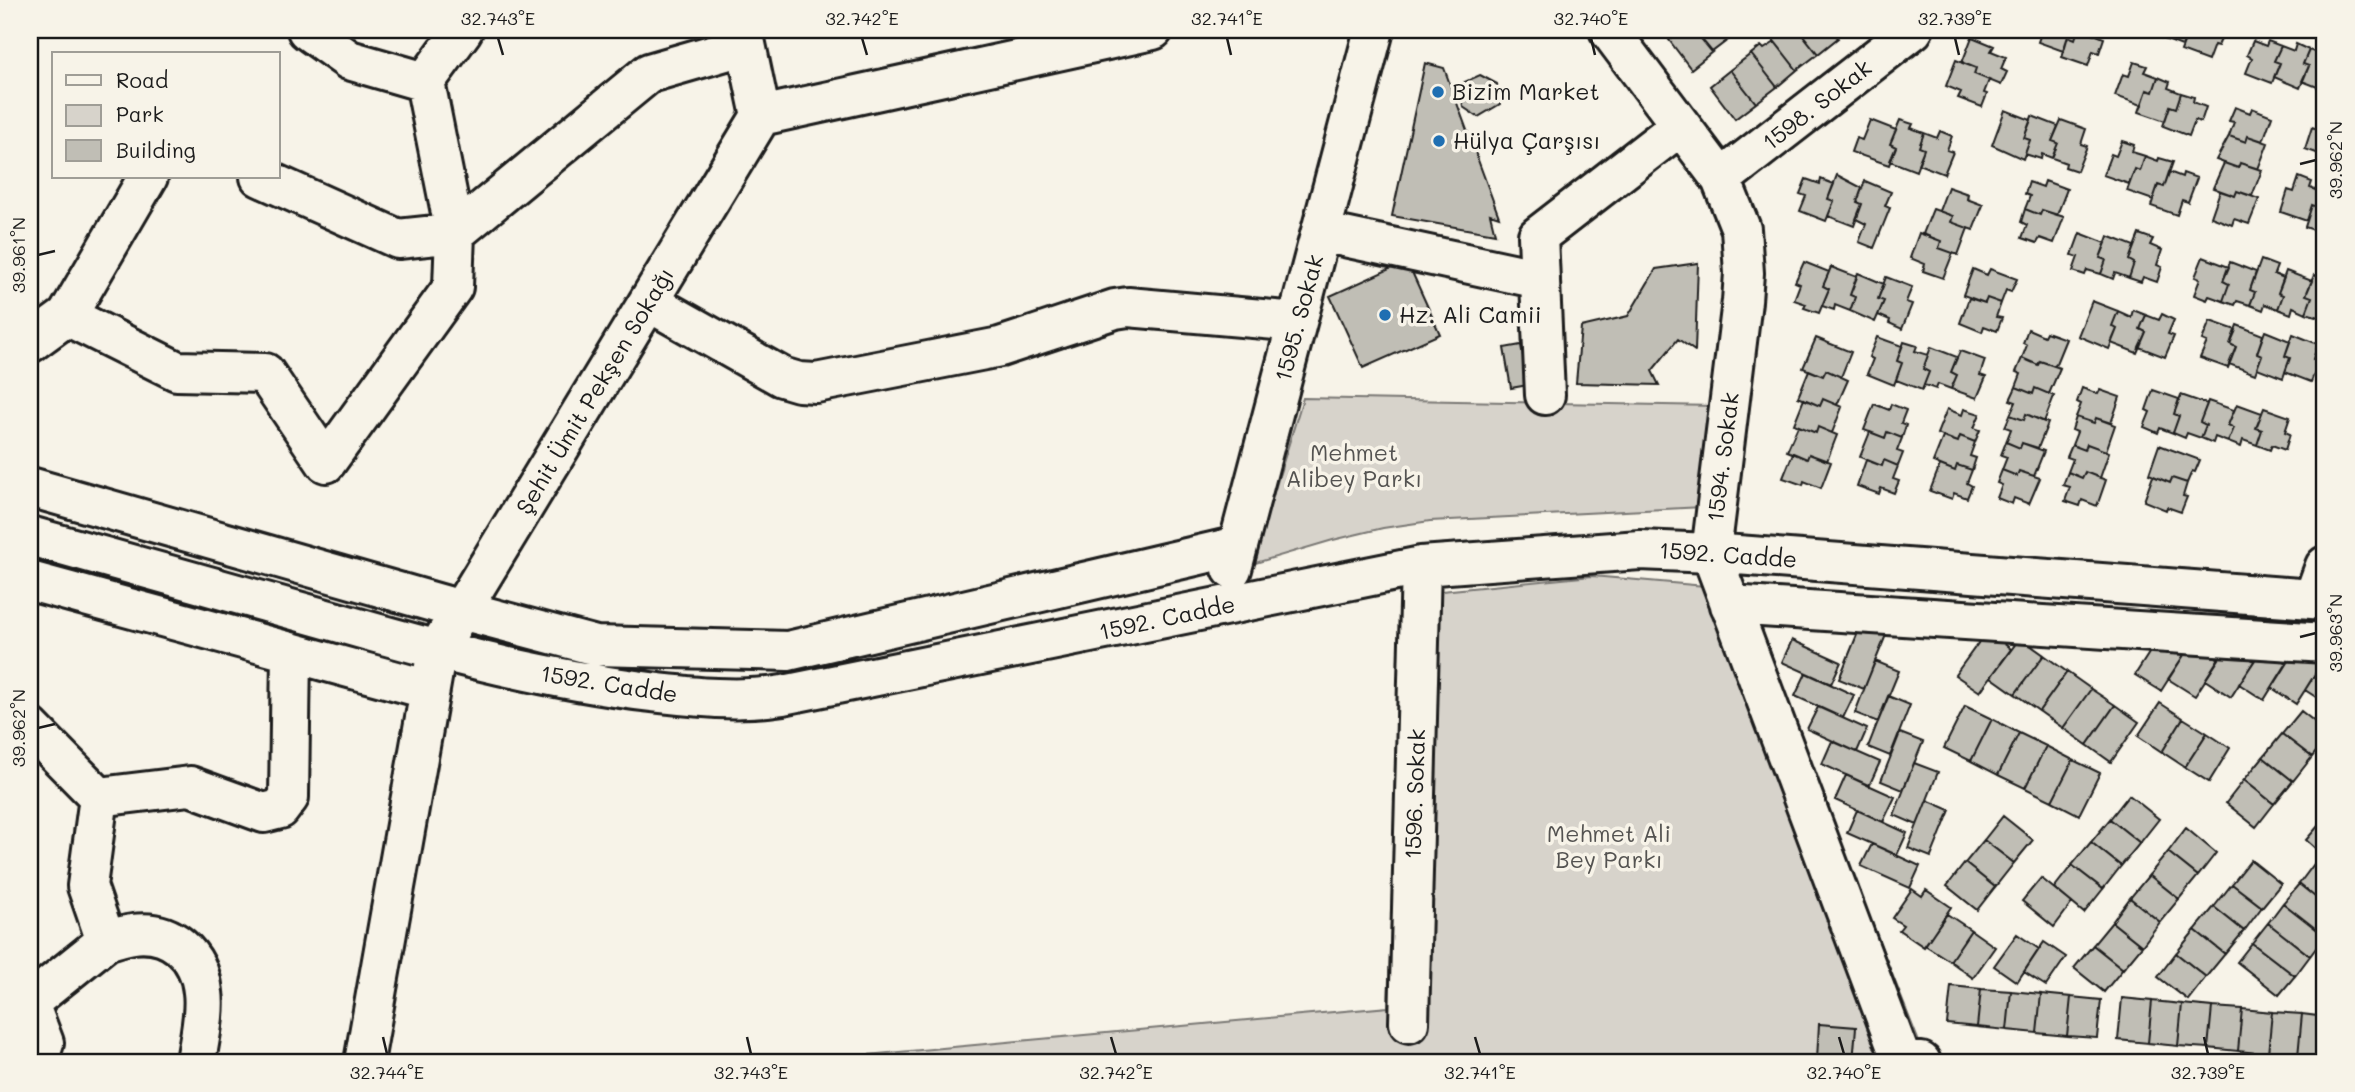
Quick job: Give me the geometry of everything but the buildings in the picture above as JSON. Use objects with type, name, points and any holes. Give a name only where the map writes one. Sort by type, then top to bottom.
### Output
[{"type":"street","points":[[307,30],[349,60],[425,82]]},
{"type":"street","points":[[67,316],[177,371],[265,373],[327,463],[453,287],[455,233],[425,82],[463,30]]},
{"type":"street","points":[[262,178],[398,239],[455,233],[649,73],[744,37],[761,116],[1153,30]]},
{"type":"street","name":"1595. Sokak","points":[[1223,607],[1374,30]]},
{"type":"street","name":"1594. Sokak","points":[[1609,30],[1721,179],[1741,229],[1744,273],[1711,553],[1912,1061]]},
{"type":"street","name":"1598. Sokak","points":[[1721,179],[1913,30]]},
{"type":"street","name":"Şehit Ümit Pekşen Sokağı","points":[[364,1062],[437,650],[761,116]]},
{"type":"street","points":[[1545,395],[1538,236],[1680,126]]},
{"type":"street","points":[[30,343],[67,316],[147,178]]},
{"type":"street","points":[[1321,232],[1540,279]]},
{"type":"street","points":[[649,302],[782,377],[817,383],[1000,347],[1115,309],[1129,307],[1297,322]]},
{"type":"street","points":[[30,487],[596,646],[788,651],[1238,546]]},
{"type":"street","name":"1592. Cadde","points":[[30,536],[437,650],[548,675],[632,690],[712,698],[765,698],[1421,566],[1640,550],[2321,588]]},
{"type":"street","name":"1596. Sokak","points":[[1409,1023],[1421,566]]},
{"type":"street","points":[[30,581],[430,690]]},
{"type":"street","points":[[1730,605],[2325,643]]},
{"type":"street","points":[[99,797],[190,786],[264,813],[281,809],[289,797],[290,652]]},
{"type":"street","points":[[30,727],[99,797]]},
{"type":"street","points":[[99,797],[87,886],[106,941]]},
{"type":"street","points":[[38,1062],[44,1043],[30,1004],[106,941],[134,934],[154,934],[174,940],[190,956],[200,975],[204,993],[196,1062]]},
{"type":"green space","name":"Mehmet Alibey Parkı","points":[[1303,398],[1716,406],[1703,507],[1430,521],[1383,528],[1333,540],[1252,564]]},
{"type":"green space","name":"Mehmet Ali Bey Parkı","points":[[1592,576],[1739,589],[1927,1062],[791,1062],[1388,1007],[1402,595]]},
{"type":"place","name":"Bizim Market","points":[[1438,92]]},
{"type":"place","name":"Hülya Çarşısı","points":[[1439,141]]},
{"type":"place","name":"Hz. Ali Camii","points":[[1385,315]]}]
